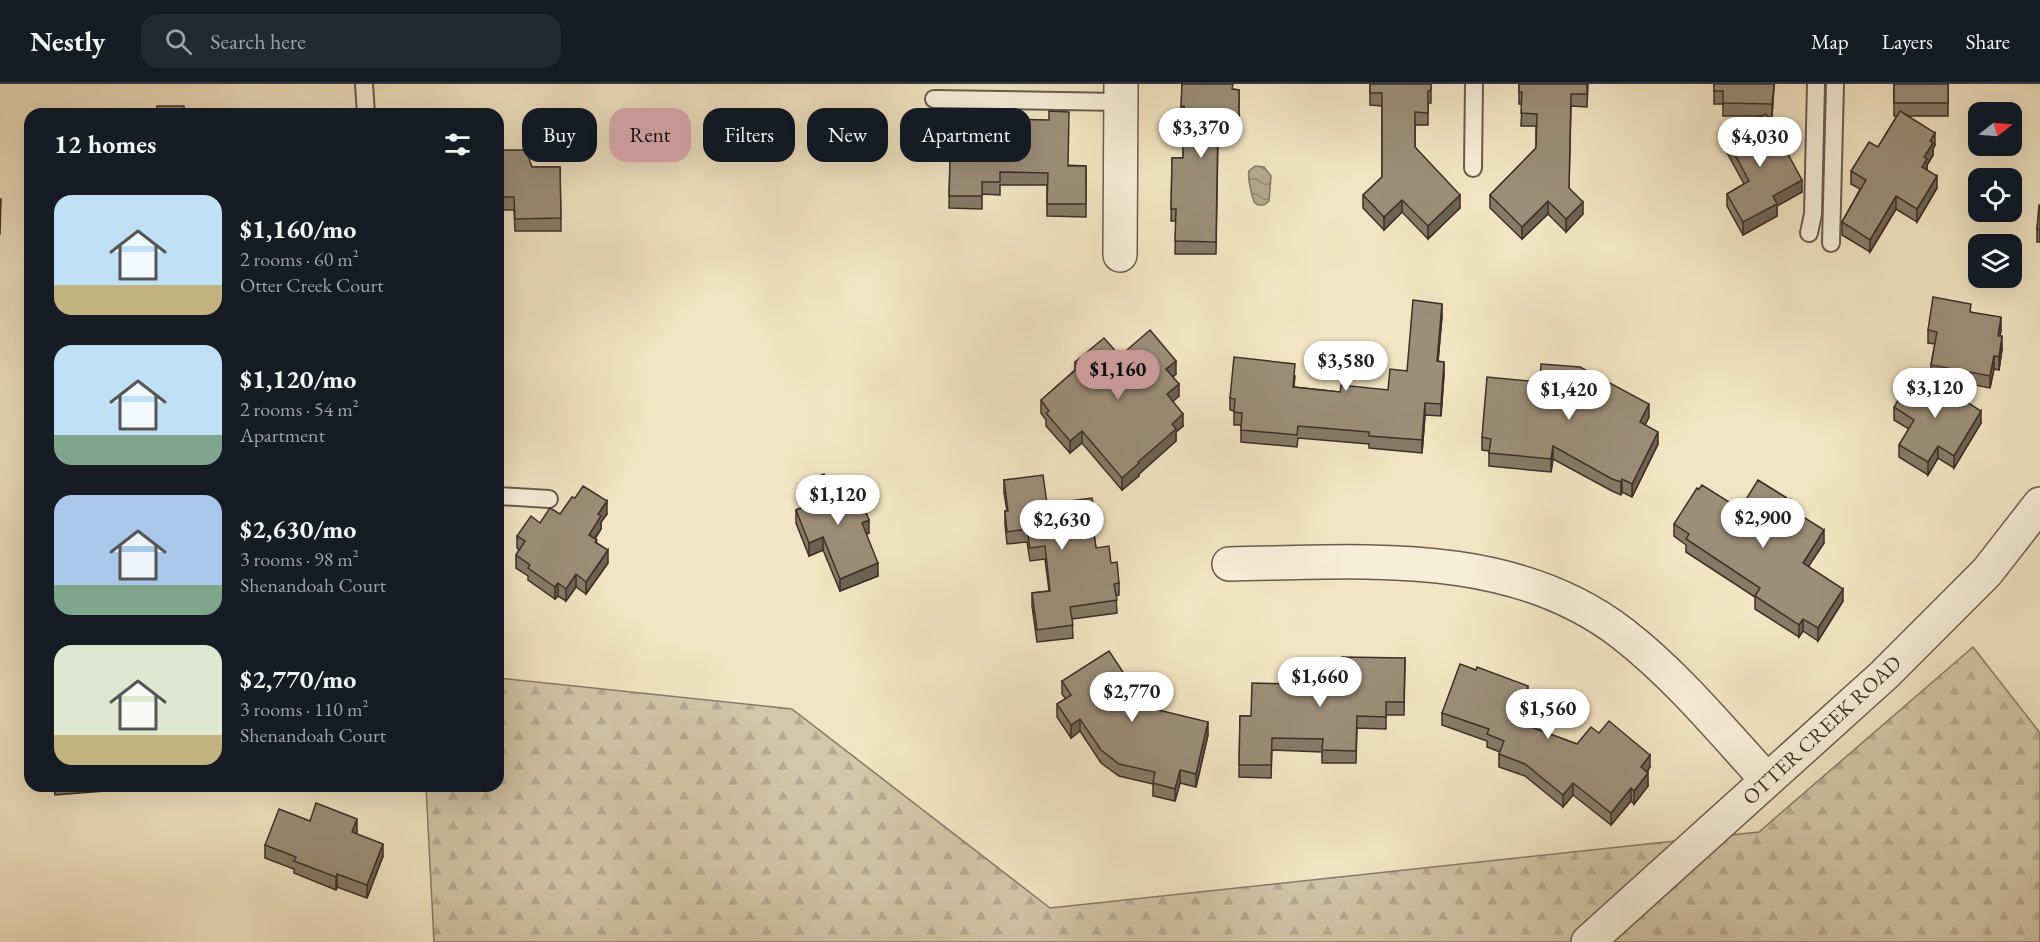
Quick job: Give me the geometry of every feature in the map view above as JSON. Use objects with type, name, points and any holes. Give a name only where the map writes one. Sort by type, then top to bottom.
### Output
[{"type":"street","points":[[1120,255],[1121,93]]},
{"type":"street","name":"OTTER CREEK ROAD","points":[[1588,942],[1706,838],[1884,675],[1987,572],[2040,504]]},
{"type":"street","points":[[1229,564],[1346,562],[1428,565],[1485,572],[1551,592],[1607,622],[1644,651],[1684,690],[1767,780]]},
{"type":"lane","points":[[364,84],[366,108]]},
{"type":"lane","points":[[1473,168],[1474,84]]},
{"type":"lane","points":[[1809,232],[1813,214],[1816,84]]},
{"type":"lane","points":[[1831,243],[1835,84]]},
{"type":"lane","points":[[934,99],[1121,93]]},
{"type":"lane","points":[[1816,121],[1834,121]]},
{"type":"lane","points":[[504,496],[549,499]]},
{"type":"green space","points":[[1973,647],[2040,733],[2040,942],[434,942],[426,792],[504,792],[504,679],[792,709],[1050,908],[1759,832]]},
{"type":"water","points":[[1255,166],[1264,167],[1271,176],[1269,201],[1264,205],[1254,202],[1251,191],[1249,171]]},
{"type":"building","points":[[1182,84],[1233,84],[1232,89],[1239,90],[1239,123],[1218,123],[1216,242],[1175,241],[1176,209],[1171,209],[1172,158],[1183,158]]},
{"type":"building","points":[[1370,84],[1431,84],[1431,90],[1428,91],[1428,113],[1415,112],[1415,147],[1460,195],[1428,226],[1402,200],[1384,217],[1363,195],[1382,177],[1382,93],[1370,93]]},
{"type":"building","points":[[1519,84],[1587,84],[1587,94],[1571,94],[1569,188],[1583,202],[1566,219],[1548,201],[1522,227],[1490,195],[1536,148],[1537,114],[1521,113],[1522,92],[1519,92]]},
{"type":"building","points":[[1714,84],[1774,84],[1772,104],[1723,103],[1723,91],[1714,91]]},
{"type":"building","points":[[1894,84],[1948,84],[1948,103],[1894,103]]},
{"type":"building","points":[[157,106],[184,106],[184,108],[157,108]]},
{"type":"building","points":[[1049,111],[1069,112],[1068,166],[1086,166],[1086,204],[1047,204],[1048,173],[1000,172],[1000,182],[982,182],[982,196],[949,196],[950,162],[1031,162],[1031,120],[1049,120]]},
{"type":"building","points":[[1900,111],[1935,133],[1930,141],[1933,143],[1924,157],[1927,159],[1922,167],[1937,176],[1917,209],[1896,196],[1870,240],[1842,222],[1866,180],[1851,171],[1869,142],[1878,147]]},
{"type":"building","points":[[1766,114],[1802,180],[1773,196],[1777,204],[1743,222],[1727,194],[1749,181],[1725,136]]},
{"type":"building","points":[[504,150],[522,150],[522,162],[530,162],[532,167],[560,167],[561,218],[515,219],[514,197],[504,197]]},
{"type":"building","points":[[2040,205],[2040,230],[2037,229]]},
{"type":"building","points":[[1933,297],[1971,304],[1970,312],[2001,317],[1998,336],[2002,336],[1999,357],[1994,356],[1990,376],[1931,365],[1937,332],[1928,330]]},
{"type":"building","points":[[1413,300],[1442,304],[1437,361],[1444,362],[1441,404],[1425,403],[1422,440],[1369,436],[1369,432],[1298,426],[1297,435],[1241,430],[1242,413],[1234,412],[1235,399],[1230,398],[1234,357],[1295,364],[1293,387],[1340,392],[1341,385],[1388,390],[1390,369],[1407,371]]},
{"type":"building","points":[[1150,330],[1176,361],[1166,369],[1179,384],[1167,394],[1183,414],[1172,424],[1176,429],[1122,478],[1082,431],[1070,441],[1046,413],[1049,411],[1041,400],[1079,367],[1075,362],[1104,338],[1120,356]]},
{"type":"building","points":[[1541,364],[1580,367],[1649,404],[1640,422],[1658,432],[1632,484],[1622,479],[1621,482],[1612,479],[1553,446],[1551,459],[1489,453],[1491,439],[1482,437],[1487,377],[1540,382]]},
{"type":"building","points":[[1929,378],[1981,411],[1954,456],[1938,446],[1928,462],[1899,445],[1914,420],[1894,407],[1910,380],[1927,390]]},
{"type":"building","points":[[824,474],[833,495],[856,486],[869,520],[862,523],[878,563],[840,579],[823,537],[809,543],[796,510],[810,504],[802,483]]},
{"type":"building","points":[[1043,475],[1047,504],[1092,498],[1096,548],[1109,546],[1111,563],[1117,562],[1119,583],[1114,584],[1117,600],[1070,607],[1073,625],[1037,630],[1032,593],[1050,591],[1045,546],[1030,548],[1027,529],[1007,532],[1005,511],[1008,511],[1004,480]]},
{"type":"building","points":[[1758,480],[1790,500],[1786,506],[1824,530],[1803,563],[1843,589],[1818,628],[1803,619],[1799,625],[1755,596],[1760,588],[1686,539],[1689,534],[1674,524],[1697,488],[1699,489],[1702,485],[1740,509]]},
{"type":"building","points":[[583,486],[607,501],[598,514],[601,516],[589,535],[608,550],[586,582],[576,574],[566,589],[558,583],[555,587],[528,568],[530,565],[516,555],[525,541],[517,536],[531,516],[540,523],[550,508],[560,514]]},
{"type":"building","points":[[1109,651],[1146,707],[1208,722],[1196,774],[1180,770],[1175,789],[1153,783],[1155,772],[1119,764],[1101,750],[1080,719],[1071,725],[1057,704],[1071,695],[1062,681]]},
{"type":"building","points":[[1342,657],[1405,658],[1404,702],[1386,702],[1386,717],[1357,716],[1356,751],[1322,750],[1323,739],[1272,738],[1271,765],[1239,765],[1240,716],[1251,716],[1252,683],[1341,685]]},
{"type":"building","points":[[1460,664],[1476,670],[1477,667],[1528,686],[1515,721],[1577,744],[1591,727],[1599,733],[1609,721],[1650,755],[1641,767],[1648,773],[1634,791],[1631,788],[1611,813],[1573,783],[1563,795],[1525,764],[1499,754],[1504,741],[1487,734],[1489,729],[1442,713]]},
{"type":"building","points":[[316,803],[357,819],[352,832],[383,844],[367,885],[337,874],[336,877],[294,861],[296,857],[265,845],[279,809],[310,821]]}]
